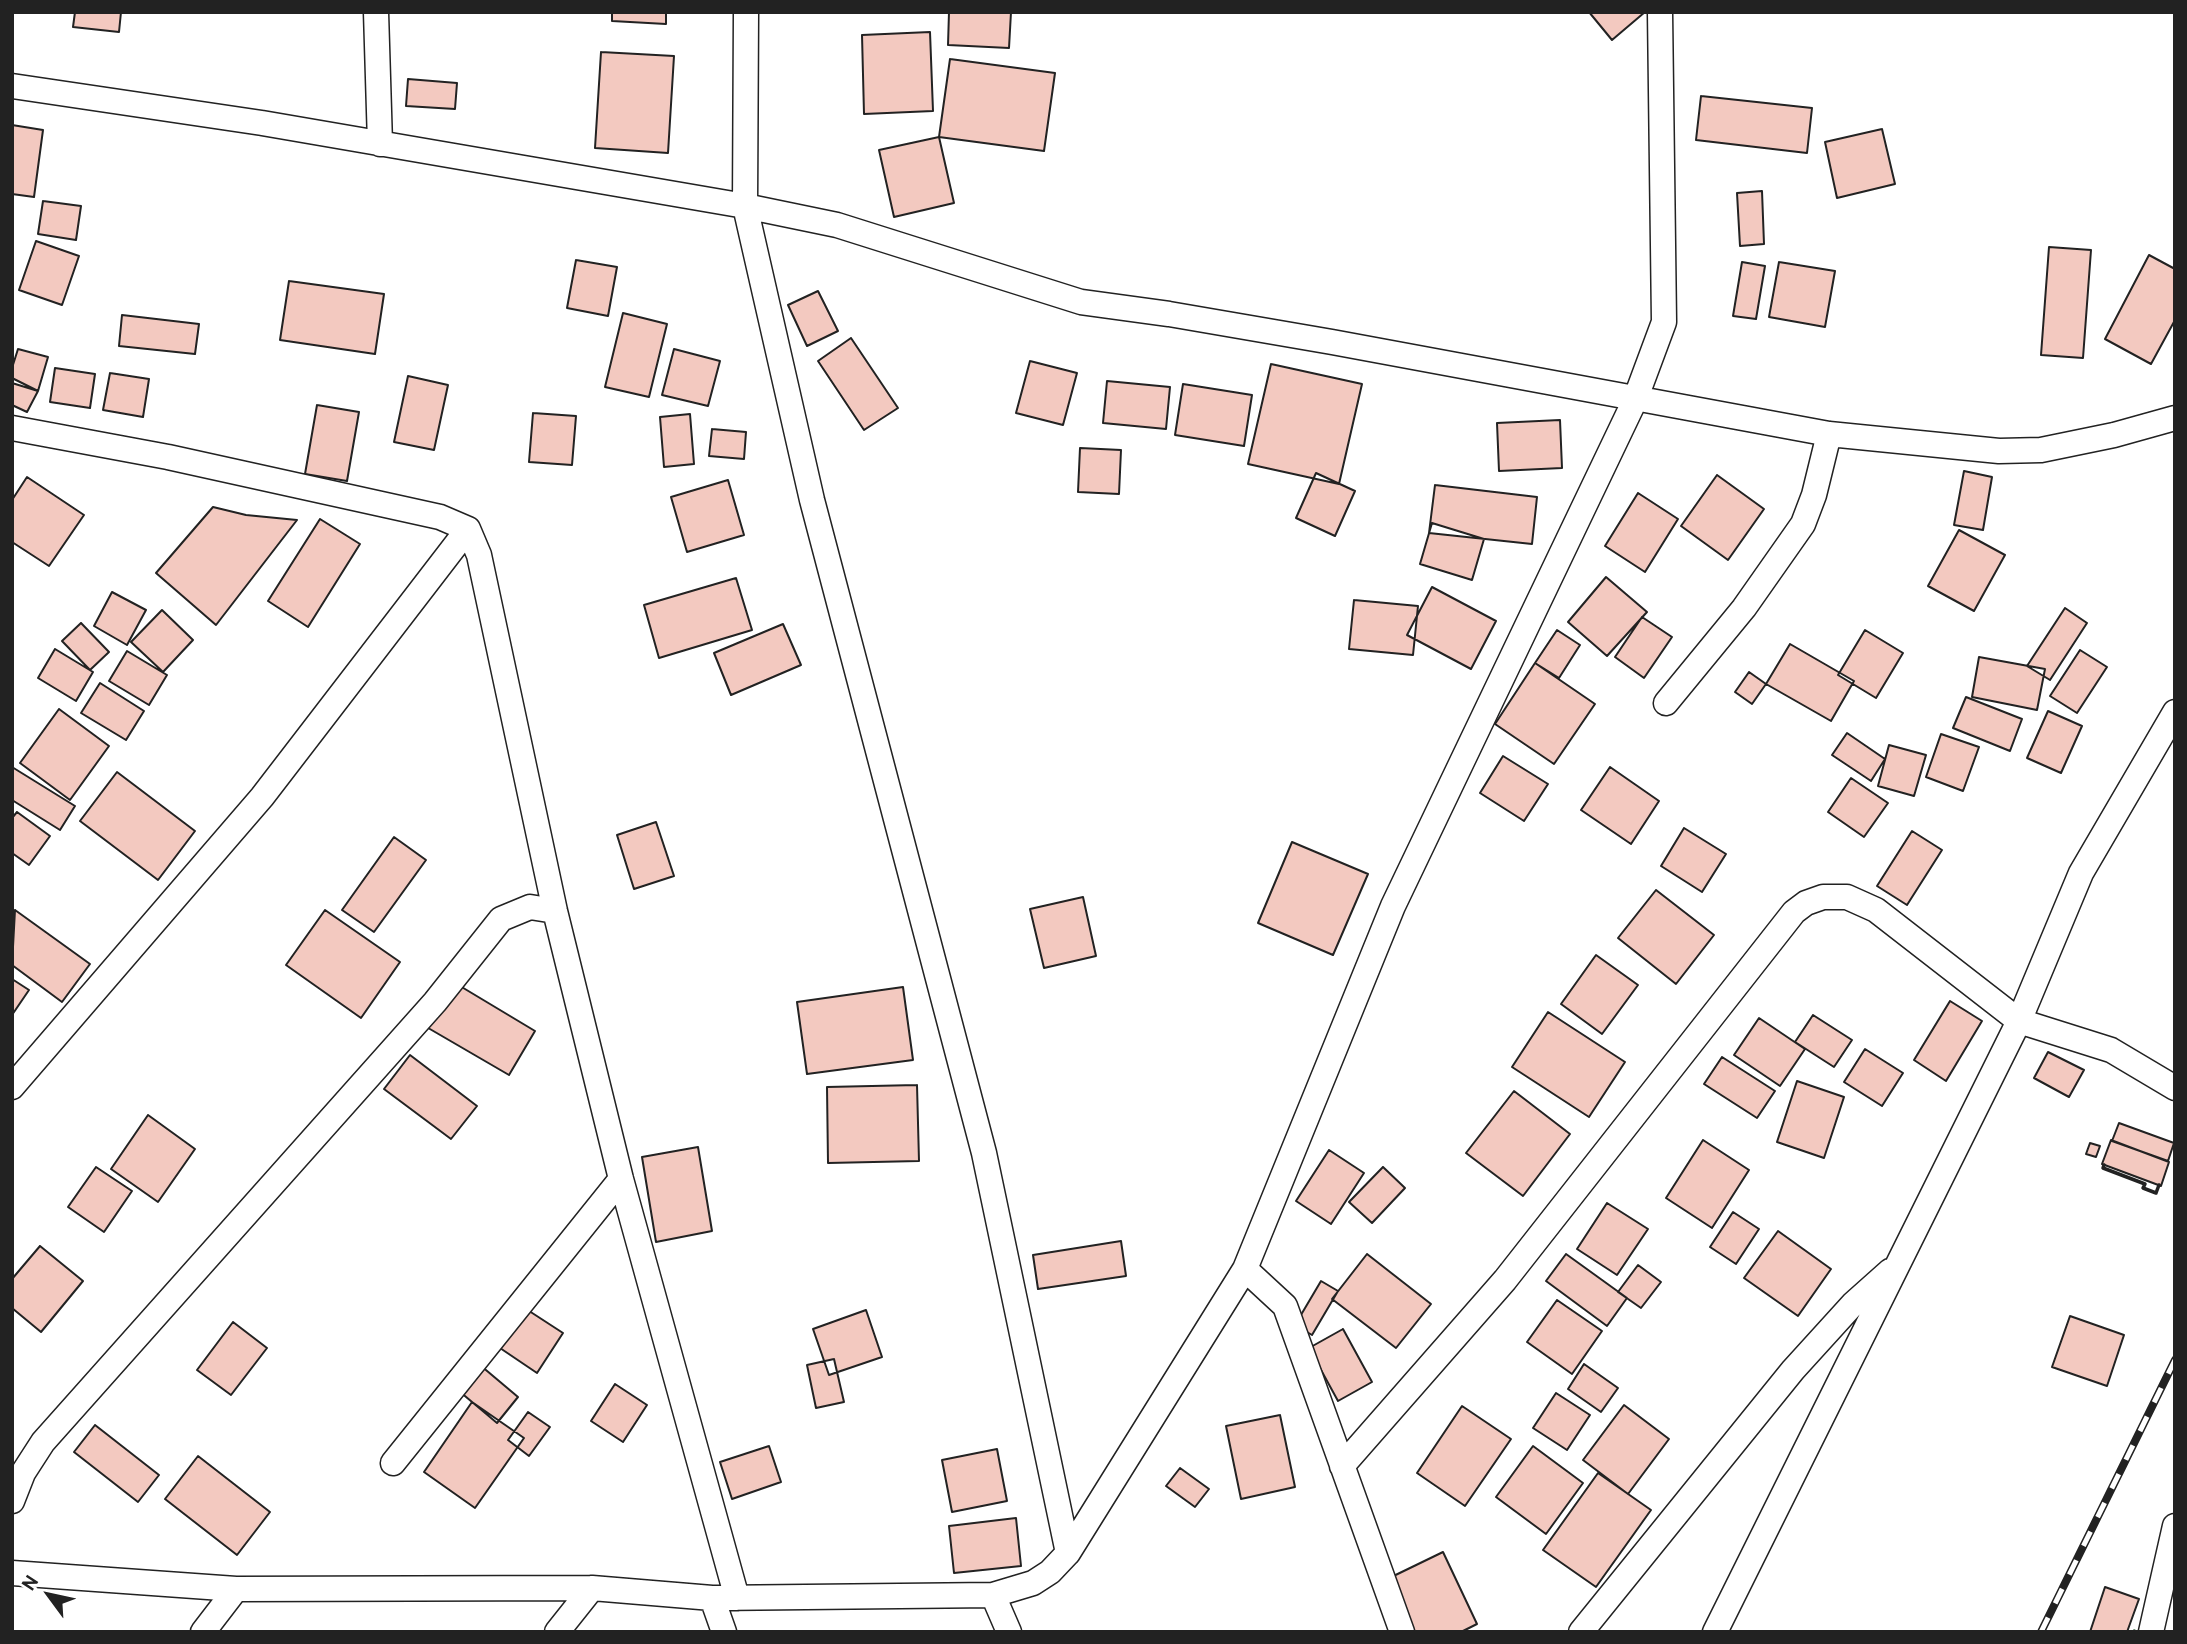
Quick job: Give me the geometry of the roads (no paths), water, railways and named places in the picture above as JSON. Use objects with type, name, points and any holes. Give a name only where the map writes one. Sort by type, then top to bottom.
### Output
[{"type":"street","points":[[376,12],[380,144]]},
{"type":"street","points":[[746,12],[745,206],[812,500],[984,1153],[1068,1553]]},
{"type":"street","points":[[12,1573],[236,1589],[592,1588],[724,1598],[993,1595],[1033,1583],[1050,1572],[1068,1553],[1245,1269],[1393,906],[1635,401],[1664,322],[1660,12]]},
{"type":"street","points":[[12,86],[380,144],[745,206],[837,225],[1081,302],[1332,342],[1635,401],[1829,434],[1999,451],[2041,450],[2114,435],[2175,418]]},
{"type":"street","points":[[12,428],[168,457],[440,517],[468,529],[479,555],[555,911],[724,1598],[724,1632]]},
{"type":"street","points":[[1666,703],[1744,608],[1803,524],[1814,495],[1829,434]]},
{"type":"street","points":[[12,1087],[262,797],[468,529]]},
{"type":"street","points":[[1714,1632],[2019,1021],[2081,873],[2175,712]]},
{"type":"street","points":[[1342,1465],[1505,1280],[1794,912],[1806,902],[1823,897],[1847,897],[1876,910],[2019,1021],[2111,1050],[2175,1088]]},
{"type":"street","points":[[12,1501],[23,1473],[43,1442],[435,1002],[501,919],[530,907],[555,911]]},
{"type":"street","points":[[393,1463],[621,1179]]},
{"type":"street","points":[[1581,1632],[1793,1370],[1853,1304],[1898,1265]]},
{"type":"street","points":[[1245,1269],[1285,1306],[1402,1632]]},
{"type":"street","points":[[2151,1632],[2175,1526]]},
{"type":"street","points":[[557,1632],[592,1588]]},
{"type":"street","points":[[203,1632],[236,1589]]},
{"type":"street","points":[[993,1595],[1009,1632]]},
{"type":"railway","points":[[2041,1632],[2175,1360]]}]
